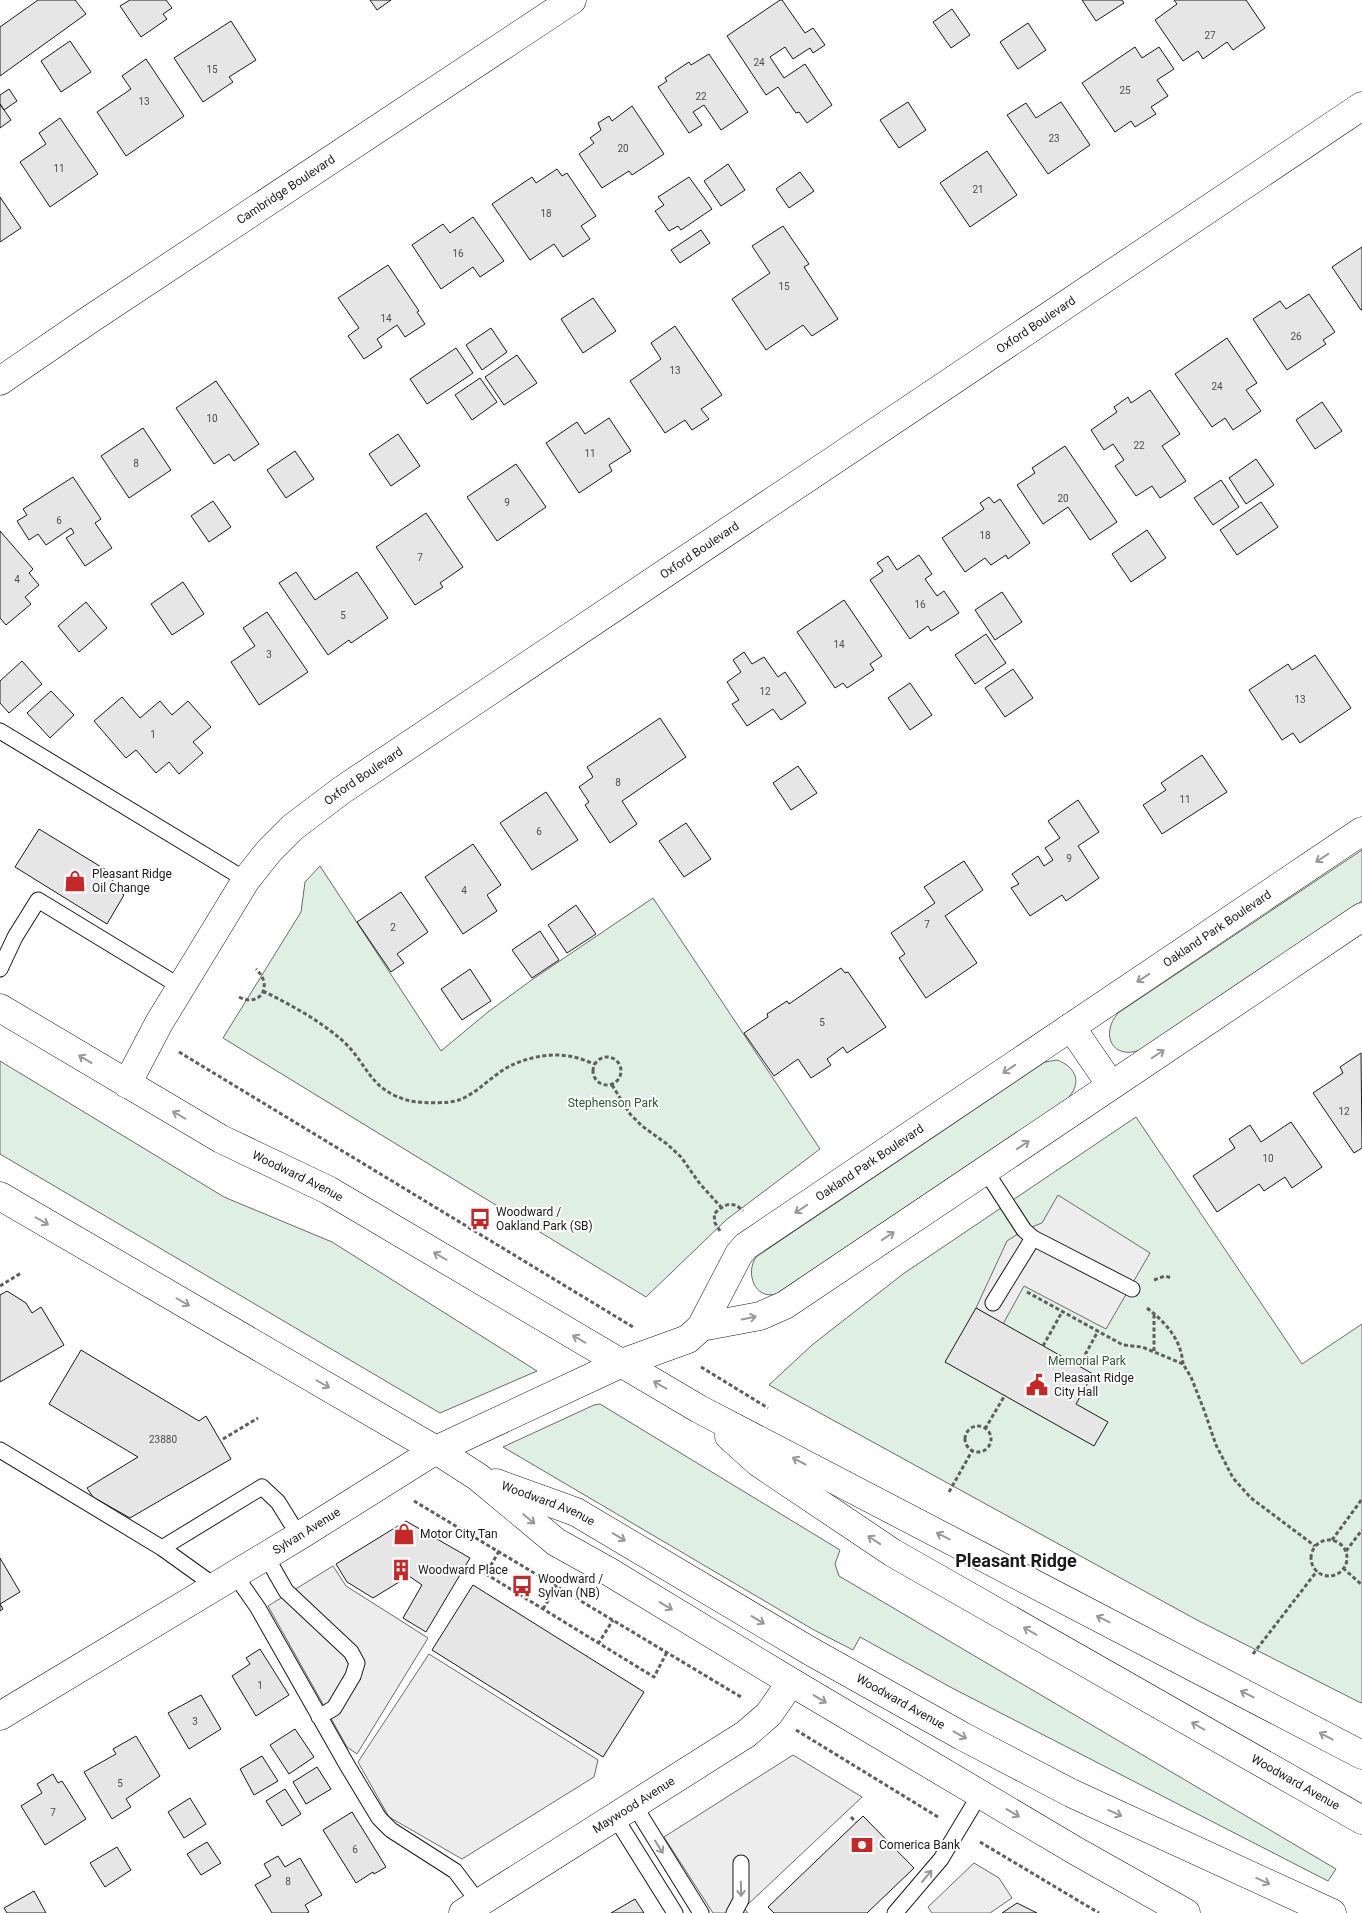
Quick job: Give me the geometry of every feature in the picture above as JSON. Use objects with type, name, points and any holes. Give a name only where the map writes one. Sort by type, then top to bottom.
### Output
[{"type":"street","name":"Cambridge Boulevard","points":[[0,381],[572,0]]},
{"type":"street","name":"Oxford Boulevard","points":[[127,1084],[159,1023],[246,880],[269,851],[293,827],[342,790],[1362,106]]},
{"type":"street","name":"Oakland Park Boulevard","points":[[622,1363],[688,1339],[701,1327],[738,1254],[746,1246],[1362,831]]},
{"type":"street","name":"Oakland Park Boulevard","points":[[701,1327],[760,1316],[785,1305],[1362,917]]},
{"type":"street","name":"Woodward Avenue","points":[[0,1008],[221,1139],[328,1190],[698,1409],[1362,1755]]},
{"type":"street","points":[[1072,1027],[1112,1085]]},
{"type":"street","name":"Woodward Avenue","points":[[0,1196],[436,1450],[478,1477],[556,1542],[1177,1911]]},
{"type":"street","name":"Sylvan Avenue","points":[[0,1716],[300,1536],[436,1450],[622,1363]]},
{"type":"street","name":"Woodward Avenue","points":[[698,1409],[759,1463],[893,1553],[1362,1820]]},
{"type":"street","name":"Woodward Avenue","points":[[478,1477],[576,1512],[810,1651],[962,1736],[1071,1793],[1332,1913]]},
{"type":"street","name":"Maywood Avenue","points":[[471,1908],[752,1730],[769,1714],[791,1682]]},
{"type":"lane","points":[[0,730],[246,880]]},
{"type":"lane","points":[[0,970],[15,936],[38,900],[181,987]]},
{"type":"lane","points":[[985,1170],[1024,1230],[1033,1238],[1132,1289]]},
{"type":"lane","points":[[993,1303],[1033,1238]]},
{"type":"lane","points":[[0,1450],[162,1548],[225,1580],[258,1608],[379,1818],[391,1830],[455,1871],[471,1908]]},
{"type":"lane","points":[[162,1548],[262,1487],[278,1502],[300,1536]]},
{"type":"lane","points":[[266,1556],[286,1590],[351,1652],[357,1663],[353,1676],[334,1708],[319,1716]]},
{"type":"lane","points":[[895,1913],[941,1859],[980,1794]]},
{"type":"lane","points":[[624,1811],[675,1913]]},
{"type":"lane","points":[[624,1811],[700,1913]]},
{"type":"lane","points":[[734,1913],[742,1900],[741,1863]]},
{"type":"path","points":[[239,997],[246,1000],[254,999],[263,991],[264,979],[256,969]]},
{"type":"path","points":[[263,991],[324,1026],[343,1041],[354,1053],[373,1080],[387,1091],[411,1101],[436,1102],[459,1100],[480,1088],[508,1066],[526,1059],[572,1056],[594,1064]]},
{"type":"path","points":[[159,1023],[171,1047],[774,1411]]},
{"type":"path","points":[[606,1057],[613,1058],[621,1068],[621,1075],[618,1081],[606,1086],[599,1083],[594,1078],[594,1064],[606,1057]]},
{"type":"path","points":[[612,1085],[630,1114],[681,1157],[700,1184],[721,1207]]},
{"type":"path","points":[[720,1231],[715,1223],[714,1214],[721,1207],[730,1204],[738,1206],[743,1212]]},
{"type":"path","points":[[0,1286],[21,1274]]},
{"type":"path","points":[[1147,1282],[1165,1276],[1172,1278]]},
{"type":"path","points":[[1007,1280],[1123,1345],[1142,1347],[1183,1364]]},
{"type":"path","points":[[1143,1304],[1172,1333],[1182,1351],[1183,1364],[1204,1410],[1216,1445],[1233,1478],[1251,1498],[1315,1546]]},
{"type":"path","points":[[1043,1346],[1062,1312]]},
{"type":"path","points":[[1154,1314],[1154,1351]]},
{"type":"path","points":[[1079,1366],[1098,1330]]},
{"type":"path","points":[[986,1429],[1005,1396]]},
{"type":"path","points":[[224,1439],[258,1418]]},
{"type":"path","points":[[980,1426],[986,1429],[991,1440],[985,1451],[972,1451],[968,1448],[964,1436],[968,1430],[980,1426]]},
{"type":"path","points":[[949,1492],[972,1451]]},
{"type":"path","points":[[1332,1540],[1362,1499]]},
{"type":"path","points":[[412,1500],[742,1697]]},
{"type":"path","points":[[1346,1551],[1362,1530]]},
{"type":"path","points":[[1323,1540],[1332,1540],[1340,1544],[1346,1551],[1347,1561],[1343,1568],[1335,1575],[1325,1575],[1317,1571],[1312,1564],[1311,1554],[1315,1546],[1323,1540]]},
{"type":"path","points":[[499,1551],[486,1574],[598,1644],[654,1677],[667,1652]]},
{"type":"path","points":[[1343,1568],[1362,1585]]},
{"type":"path","points":[[1253,1654],[1317,1571]]},
{"type":"path","points":[[543,1609],[557,1586]]},
{"type":"path","points":[[598,1644],[613,1620]]},
{"type":"path","points":[[851,1817],[856,1822]]},
{"type":"green space","points":[[1362,850],[1362,901],[1140,1050],[1123,1052],[1112,1044],[1110,1030],[1112,1022],[1118,1013]]},
{"type":"green space","name":"Stephenson Park","points":[[320,866],[441,1051],[488,1012],[533,979],[653,898],[820,1149],[726,1220],[646,1297],[223,1038],[301,912],[305,882]]},
{"type":"green space","points":[[1057,1060],[1069,1067],[1075,1076],[1075,1087],[1067,1099],[776,1294],[762,1293],[754,1284],[752,1270],[756,1257],[1045,1062]]},
{"type":"green space","points":[[0,1061],[224,1197],[332,1242],[537,1371],[440,1413],[0,1154]]},
{"type":"green space","name":"Memorial Park","points":[[1136,1117],[1302,1364],[1362,1324],[1361,1703],[1197,1620],[769,1385],[812,1345],[903,1274]]},
{"type":"green space","points":[[600,1404],[840,1550],[835,1564],[839,1576],[1336,1869],[1328,1881],[952,1688],[860,1637],[853,1650],[814,1630],[503,1447],[594,1405]]},
{"type":"shaded area","points":[[1058,1195],[1150,1253],[1106,1329],[1024,1286],[1003,1324],[976,1308],[1007,1241],[1024,1230],[1042,1223]]},
{"type":"shaded area","points":[[333,1566],[346,1586],[428,1638],[357,1754],[347,1747],[268,1606]]},
{"type":"shaded area","points":[[429,1654],[598,1760],[594,1777],[462,1859],[389,1817],[358,1762]]},
{"type":"shaded area","points":[[793,1755],[862,1797],[744,1908],[748,1913],[713,1913],[664,1837]]},
{"type":"shaded area","points":[[974,1863],[999,1878],[1012,1898],[990,1913],[932,1913],[928,1907]]},
{"type":"building","points":[[38,0],[75,0],[86,14],[0,76],[0,27]]},
{"type":"building","points":[[130,0],[166,0],[172,8],[163,14],[167,19],[141,37],[120,6]]},
{"type":"building","points":[[370,0],[391,0],[377,10]]},
{"type":"building","points":[[782,0],[805,33],[813,28],[825,45],[813,53],[810,48],[793,59],[785,47],[770,57],[784,78],[805,64],[832,105],[807,123],[799,112],[796,113],[778,87],[766,95],[727,36]]},
{"type":"building","points":[[1082,0],[1122,0],[1124,3],[1096,21]]},
{"type":"building","points":[[1174,0],[1246,0],[1265,28],[1233,50],[1227,42],[1203,59],[1198,51],[1183,61],[1155,20],[1177,4]]},
{"type":"building","points":[[952,9],[970,35],[951,48],[933,22]]},
{"type":"building","points":[[231,21],[256,60],[229,77],[233,82],[203,102],[174,58]]},
{"type":"building","points":[[1028,23],[1046,50],[1018,69],[1000,42]]},
{"type":"building","points":[[70,41],[91,72],[61,92],[41,61]]},
{"type":"building","points":[[1135,47],[1142,58],[1159,47],[1174,69],[1157,80],[1168,96],[1151,107],[1156,114],[1135,127],[1131,121],[1115,132],[1082,83]]},
{"type":"building","points":[[709,54],[748,112],[721,130],[704,105],[693,112],[702,125],[689,133],[658,87],[667,81],[665,78],[689,62],[691,65]]},
{"type":"building","points":[[146,59],[184,116],[126,156],[97,112],[131,89],[122,76]]},
{"type":"building","points":[[9,89],[17,101],[4,110],[0,104],[0,95]]},
{"type":"building","points":[[908,102],[926,130],[899,148],[880,120]]},
{"type":"building","points":[[1061,102],[1090,145],[1048,174],[1007,115],[1026,103],[1036,118]]},
{"type":"building","points":[[0,104],[11,120],[0,128]]},
{"type":"building","points":[[632,106],[664,154],[632,175],[629,171],[602,188],[579,154],[594,143],[590,138],[601,130],[598,123],[609,116],[612,121]]},
{"type":"building","points":[[60,118],[98,174],[50,207],[20,162],[46,144],[39,133]]},
{"type":"building","points":[[987,151],[1017,195],[970,227],[940,183]]},
{"type":"building","points":[[728,164],[745,190],[721,206],[704,181]]},
{"type":"building","points":[[557,169],[562,176],[567,173],[596,216],[581,226],[590,239],[563,257],[554,244],[530,260],[492,204],[532,177],[536,183]]},
{"type":"building","points":[[800,172],[814,191],[789,208],[776,189]]},
{"type":"building","points":[[689,177],[712,209],[681,230],[678,226],[669,231],[655,211],[664,205],[658,197]]},
{"type":"building","points":[[0,197],[21,228],[0,242]]},
{"type":"building","points":[[473,217],[504,261],[480,277],[473,267],[441,289],[412,245],[443,224],[450,233]]},
{"type":"building","points":[[783,226],[809,264],[804,267],[838,319],[812,336],[803,325],[766,350],[732,299],[770,273],[752,246]]},
{"type":"building","points":[[701,230],[710,243],[680,263],[671,250]]},
{"type":"building","points":[[1362,247],[1362,310],[1361,310],[1332,267]]},
{"type":"building","points":[[388,265],[419,311],[417,312],[425,324],[405,337],[397,325],[377,339],[382,347],[364,359],[348,336],[359,328],[338,298]]},
{"type":"building","points":[[1309,294],[1335,332],[1323,340],[1326,344],[1287,370],[1253,319],[1280,301],[1286,309]]},
{"type":"building","points":[[593,298],[616,331],[583,353],[561,319]]},
{"type":"building","points":[[675,326],[722,395],[701,409],[709,419],[692,430],[685,420],[665,433],[630,381],[661,359],[651,343]]},
{"type":"building","points":[[491,328],[507,352],[482,370],[466,345]]},
{"type":"building","points":[[1227,338],[1257,383],[1246,390],[1261,411],[1233,430],[1225,418],[1212,427],[1175,374]]},
{"type":"building","points":[[456,348],[473,373],[427,404],[410,379]]},
{"type":"building","points":[[517,355],[537,383],[504,405],[485,377]]},
{"type":"building","points":[[480,378],[497,402],[472,420],[455,395]]},
{"type":"building","points":[[216,381],[259,444],[234,461],[229,454],[214,464],[176,408]]},
{"type":"building","points":[[1150,390],[1180,434],[1162,446],[1186,481],[1160,498],[1152,486],[1136,496],[1115,466],[1124,460],[1113,444],[1104,450],[1091,430],[1117,412],[1114,407],[1128,397],[1131,403]]},
{"type":"building","points":[[1322,402],[1342,431],[1315,449],[1296,420]]},
{"type":"building","points":[[609,418],[631,451],[609,465],[612,471],[579,493],[546,443],[577,422],[585,434]]},
{"type":"building","points":[[143,428],[171,470],[129,498],[101,456]]},
{"type":"building","points":[[398,434],[420,466],[391,486],[369,454]]},
{"type":"building","points":[[1065,446],[1117,522],[1090,540],[1068,507],[1043,524],[1017,485],[1035,473],[1032,468]]},
{"type":"building","points":[[295,451],[314,479],[286,498],[267,470]]},
{"type":"building","points":[[1256,459],[1274,485],[1246,504],[1229,478]]},
{"type":"building","points":[[516,464],[546,507],[497,541],[467,497]]},
{"type":"building","points":[[73,477],[101,519],[95,523],[112,548],[85,566],[66,538],[74,533],[71,528],[46,545],[38,534],[29,540],[17,521],[27,515],[23,509]]},
{"type":"building","points":[[1221,480],[1239,507],[1213,525],[1194,498]]},
{"type":"building","points":[[989,497],[994,503],[1000,499],[1030,543],[1008,559],[1006,555],[991,565],[985,558],[965,572],[942,538],[984,509],[980,503]]},
{"type":"building","points":[[213,501],[231,527],[209,542],[191,516]]},
{"type":"building","points":[[1261,502],[1278,527],[1237,555],[1220,530]]},
{"type":"building","points":[[426,513],[463,567],[440,583],[443,587],[415,605],[376,547]]},
{"type":"building","points":[[1147,530],[1166,558],[1131,582],[1112,554]]},
{"type":"building","points":[[0,531],[33,569],[29,573],[39,585],[25,597],[31,604],[6,625],[0,618]]},
{"type":"building","points":[[919,555],[932,574],[925,579],[937,596],[944,591],[959,613],[931,631],[928,626],[910,639],[870,580],[883,571],[877,563],[888,556],[897,570]]},
{"type":"building","points":[[296,572],[315,600],[357,572],[388,618],[351,643],[349,640],[328,655],[279,583]]},
{"type":"building","points":[[183,582],[204,614],[172,635],[151,604]]},
{"type":"building","points":[[1002,592],[1022,622],[995,640],[975,610]]},
{"type":"building","points":[[844,600],[882,656],[870,664],[874,670],[847,688],[843,683],[835,688],[797,632]]},
{"type":"building","points":[[86,602],[107,628],[79,652],[58,626]]},
{"type":"building","points":[[267,612],[308,672],[259,705],[231,662],[255,646],[243,628]]},
{"type":"building","points":[[986,634],[1006,663],[975,684],[955,655]]},
{"type":"building","points":[[744,652],[752,664],[764,657],[778,677],[785,672],[806,703],[781,720],[773,709],[747,726],[732,704],[739,700],[727,682],[741,672],[733,660]]},
{"type":"building","points":[[1315,655],[1351,708],[1300,743],[1293,733],[1282,740],[1249,690],[1288,664],[1292,670]]},
{"type":"building","points":[[22,661],[42,684],[9,713],[0,703],[0,681]]},
{"type":"building","points":[[1013,669],[1033,698],[1005,717],[985,688]]},
{"type":"building","points":[[910,683],[932,715],[910,730],[888,698]]},
{"type":"building","points":[[51,691],[74,715],[50,738],[27,713]]},
{"type":"building","points":[[122,697],[140,718],[160,701],[172,715],[188,701],[211,727],[193,742],[203,753],[179,774],[169,762],[156,773],[136,750],[126,758],[94,721]]},
{"type":"building","points":[[660,718],[686,757],[622,801],[637,824],[610,843],[585,805],[589,802],[579,787],[593,777],[587,767]]},
{"type":"building","points":[[1202,755],[1227,792],[1162,834],[1143,805],[1166,790],[1161,783]]},
{"type":"building","points":[[798,766],[817,793],[791,810],[773,783]]},
{"type":"building","points":[[546,792],[578,840],[532,870],[500,823]]},
{"type":"building","points":[[1078,800],[1099,832],[1078,846],[1099,878],[1066,901],[1062,895],[1030,916],[1011,888],[1019,884],[1012,874],[1038,856],[1044,866],[1053,860],[1045,848],[1060,838],[1048,821]]},
{"type":"building","points":[[686,823],[711,859],[684,877],[659,841]]},
{"type":"building","name":"Pleasant Ridge Oil Change","points":[[39,829],[116,876],[109,886],[124,895],[107,924],[15,867]]},
{"type":"building","points":[[473,844],[501,885],[487,895],[497,911],[463,934],[425,877]]},
{"type":"building","points":[[964,861],[983,890],[945,916],[977,963],[926,998],[899,958],[905,954],[891,933],[935,903],[924,887]]},
{"type":"building","points":[[401,892],[428,932],[397,954],[404,963],[391,972],[357,922]]},
{"type":"building","points":[[576,905],[596,934],[567,953],[548,925]]},
{"type":"building","points":[[540,931],[559,960],[532,978],[512,950]]},
{"type":"building","points":[[841,968],[845,973],[848,972],[886,1027],[847,1053],[843,1047],[827,1059],[831,1065],[811,1078],[798,1059],[774,1076],[744,1033],[768,1017],[767,1014],[787,1001],[789,1004]]},
{"type":"building","points":[[470,969],[491,1001],[462,1020],[441,989]]},
{"type":"building","points":[[1361,1053],[1362,1148],[1354,1153],[1313,1093],[1343,1073],[1340,1067]]},
{"type":"building","points":[[1291,1122],[1322,1167],[1292,1188],[1285,1177],[1264,1191],[1259,1184],[1217,1212],[1193,1176],[1235,1148],[1229,1139],[1250,1125],[1261,1142]]},
{"type":"building","points":[[7,1291],[26,1303],[32,1313],[41,1307],[64,1345],[0,1382],[0,1295]]},
{"type":"building","name":"Pleasant Ridge City Hall","points":[[976,1308],[1093,1374],[1076,1404],[1108,1422],[1094,1446],[945,1362]]},
{"type":"building","points":[[81,1350],[199,1421],[206,1416],[231,1459],[130,1518],[93,1497],[87,1488],[138,1457],[49,1404]]},
{"type":"building","name":"Woodward Place","points":[[406,1521],[470,1558],[426,1632],[403,1618],[422,1585],[409,1576],[373,1598],[347,1582],[336,1564]]},
{"type":"building","points":[[0,1558],[20,1592],[0,1604]]},
{"type":"building","points":[[473,1585],[644,1692],[603,1757],[432,1650]]},
{"type":"building","points":[[260,1649],[289,1695],[256,1716],[232,1676],[250,1664],[246,1658]]},
{"type":"building","points":[[201,1695],[221,1729],[189,1749],[168,1713]]},
{"type":"building","points":[[295,1729],[314,1757],[289,1774],[270,1745]]},
{"type":"building","points":[[136,1736],[160,1776],[126,1799],[131,1807],[112,1819],[84,1772],[116,1754],[113,1749]]},
{"type":"building","points":[[262,1756],[278,1781],[254,1795],[240,1769]]},
{"type":"building","points":[[317,1767],[331,1789],[306,1804],[293,1782]]},
{"type":"building","points":[[53,1774],[58,1783],[62,1781],[86,1819],[45,1845],[21,1806],[42,1793],[37,1784]]},
{"type":"building","points":[[285,1789],[301,1814],[282,1826],[266,1801]]},
{"type":"building","points":[[190,1798],[206,1824],[184,1838],[168,1812]]},
{"type":"building","points":[[352,1812],[386,1867],[374,1874],[373,1872],[356,1883],[323,1830]]},
{"type":"building","name":"Comerica Bank","points":[[863,1816],[914,1868],[867,1913],[774,1913],[768,1907]]},
{"type":"building","points":[[207,1842],[221,1863],[201,1875],[187,1854]]},
{"type":"building","points":[[117,1847],[131,1870],[105,1887],[90,1863]]},
{"type":"building","points":[[278,1856],[285,1867],[300,1858],[322,1895],[305,1905],[309,1912],[272,1913],[255,1885],[271,1876],[264,1864]]},
{"type":"building","points":[[34,1891],[46,1913],[7,1913],[4,1908]]},
{"type":"building","points":[[635,1899],[644,1913],[611,1913]]},
{"type":"building","points":[[1017,1903],[1037,1913],[1002,1913]]},
{"type":"place","name":"Pleasant Ridge Oil Change","points":[[75,881]]},
{"type":"place","name":"Woodward / Oakland Park (SB)","points":[[480,1219]]},
{"type":"place","name":"Pleasant Ridge City Hall","points":[[1037,1385]]},
{"type":"place","name":"Motor City Tan","points":[[404,1534]]},
{"type":"place","name":"Woodward Place","points":[[401,1570]]},
{"type":"place","name":"Woodward / Sylvan (NB)","points":[[522,1586]]},
{"type":"place","name":"Comerica Bank","points":[[862,1845]]},
{"type":"district","name":"Pleasant Ridge","points":[[1016,1560]]}]
